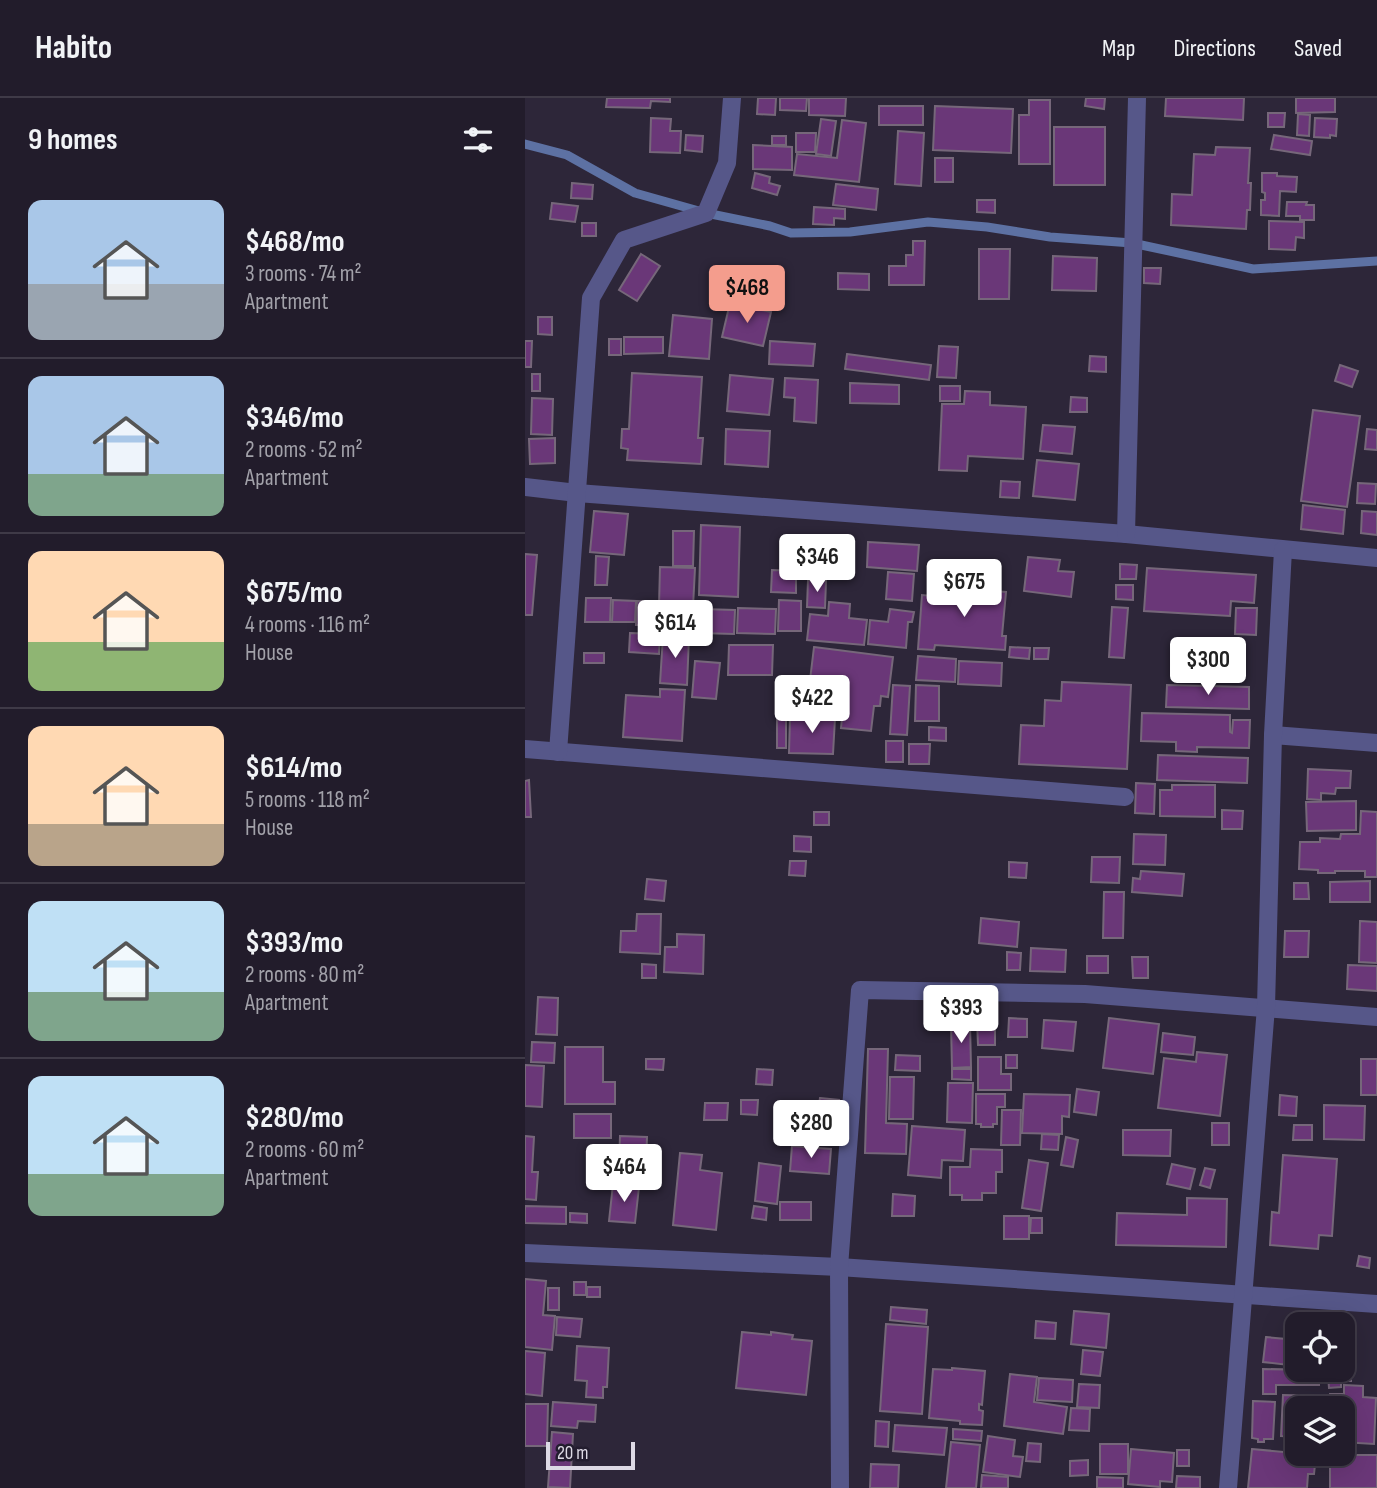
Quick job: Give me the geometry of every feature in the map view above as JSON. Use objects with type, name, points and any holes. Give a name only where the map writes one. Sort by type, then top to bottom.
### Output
[{"type":"street","points":[[558,751],[591,298],[624,240],[706,213],[727,163],[732,98]]},
{"type":"street","points":[[1126,534],[1137,98]]},
{"type":"street","points":[[525,487],[1126,534],[1377,558]]},
{"type":"street","points":[[1228,1488],[1266,1007],[1273,735],[1283,550]]},
{"type":"street","points":[[1273,735],[1377,743]]},
{"type":"street","points":[[525,749],[1125,797]]},
{"type":"street","points":[[840,1488],[839,1267],[860,990],[1085,994],[1377,1017]]},
{"type":"street","points":[[525,1253],[839,1267],[1377,1304]]},
{"type":"building","points":[[607,98],[670,98],[670,102],[651,101],[650,108],[606,107]]},
{"type":"building","points":[[758,98],[776,98],[775,115],[757,114]]},
{"type":"building","points":[[780,98],[807,98],[806,111],[780,110]]},
{"type":"building","points":[[809,98],[846,98],[845,116],[809,115]]},
{"type":"building","points":[[1086,98],[1105,98],[1104,109],[1085,106]]},
{"type":"building","points":[[1166,98],[1244,98],[1243,120],[1165,116]]},
{"type":"building","points":[[1296,98],[1335,98],[1335,112],[1296,113]]},
{"type":"building","points":[[1029,100],[1050,100],[1050,164],[1019,164],[1019,115],[1029,115]]},
{"type":"building","points":[[879,106],[923,106],[923,125],[879,125]]},
{"type":"building","points":[[935,106],[1013,109],[1011,153],[933,150]]},
{"type":"building","points":[[1268,113],[1285,113],[1284,127],[1268,127]]},
{"type":"building","points":[[1298,114],[1310,115],[1309,136],[1297,135]]},
{"type":"building","points":[[651,118],[671,119],[670,131],[681,131],[680,153],[650,152]]},
{"type":"building","points":[[1315,118],[1337,119],[1336,136],[1314,137]]},
{"type":"building","points":[[821,119],[836,121],[831,156],[816,154]]},
{"type":"building","points":[[842,120],[866,123],[859,182],[794,175],[797,154],[837,158]]},
{"type":"building","points":[[1054,127],[1105,127],[1105,185],[1054,185]]},
{"type":"building","points":[[898,131],[924,133],[921,186],[895,184]]},
{"type":"building","points":[[796,133],[816,133],[815,152],[796,152]]},
{"type":"building","points":[[686,135],[703,136],[702,152],[685,150]]},
{"type":"building","points":[[1274,135],[1312,141],[1310,155],[1271,149]]},
{"type":"building","points":[[772,136],[786,136],[786,145],[772,145]]},
{"type":"building","points":[[753,145],[792,147],[792,170],[753,169]]},
{"type":"building","points":[[1216,147],[1250,148],[1250,210],[1247,210],[1246,229],[1171,225],[1172,194],[1192,195],[1194,154],[1215,155]]},
{"type":"building","points":[[935,158],[953,158],[953,182],[935,182]]},
{"type":"building","points":[[755,173],[770,177],[769,183],[780,186],[777,195],[752,188]]},
{"type":"building","points":[[1262,173],[1297,177],[1296,192],[1280,191],[1279,216],[1261,215],[1261,200],[1265,200]]},
{"type":"building","points":[[572,183],[593,185],[592,199],[571,198]]},
{"type":"building","points":[[836,184],[878,189],[876,210],[833,205]]},
{"type":"building","points":[[977,200],[995,200],[995,213],[977,212]]},
{"type":"building","points":[[1287,202],[1307,202],[1306,205],[1314,205],[1314,220],[1286,216]]},
{"type":"building","points":[[552,203],[578,206],[575,222],[550,219]]},
{"type":"building","points":[[814,207],[845,209],[845,219],[834,218],[834,225],[813,224]]},
{"type":"building","points":[[1269,221],[1304,222],[1304,238],[1296,237],[1295,250],[1269,249]]},
{"type":"building","points":[[582,223],[596,223],[596,236],[582,236]]},
{"type":"building","points":[[913,241],[925,241],[924,285],[889,285],[889,266],[906,266],[906,255],[913,255]]},
{"type":"building","points":[[979,249],[1010,249],[1009,299],[979,299]]},
{"type":"building","points":[[641,254],[660,266],[637,301],[619,290]]},
{"type":"building","points":[[1053,256],[1097,258],[1096,291],[1052,290]]},
{"type":"building","points":[[1144,268],[1161,268],[1160,284],[1144,283]]},
{"type":"building","points":[[838,273],[869,274],[869,290],[838,289]]},
{"type":"building","points":[[730,303],[771,312],[763,346],[722,337]]},
{"type":"building","points":[[673,315],[712,319],[709,359],[669,356]]},
{"type":"building","points":[[538,317],[552,317],[552,335],[538,334]]},
{"type":"building","points":[[624,337],[663,337],[663,353],[624,354]]},
{"type":"building","points":[[609,339],[621,339],[621,355],[609,355]]},
{"type":"building","points":[[525,341],[532,341],[531,367],[525,367]]},
{"type":"building","points":[[770,341],[815,344],[813,366],[769,364]]},
{"type":"building","points":[[939,346],[958,347],[956,378],[937,377]]},
{"type":"building","points":[[847,354],[931,365],[929,380],[845,369]]},
{"type":"building","points":[[1090,356],[1106,357],[1106,372],[1089,371]]},
{"type":"building","points":[[1340,365],[1358,371],[1352,387],[1335,381]]},
{"type":"building","points":[[632,373],[702,377],[698,438],[703,438],[701,464],[627,460],[628,449],[621,448],[622,429],[629,429]]},
{"type":"building","points":[[532,374],[540,374],[540,391],[532,391]]},
{"type":"building","points":[[730,375],[773,379],[769,415],[727,411]]},
{"type":"building","points":[[785,378],[818,380],[816,423],[794,421],[795,398],[784,397]]},
{"type":"building","points":[[850,383],[899,385],[899,404],[850,403]]},
{"type":"building","points":[[940,386],[960,386],[960,401],[940,401]]},
{"type":"building","points":[[965,391],[990,392],[990,405],[1026,407],[1023,459],[968,456],[967,471],[939,470],[942,404],[964,404]]},
{"type":"building","points":[[1071,397],[1087,398],[1087,412],[1070,412]]},
{"type":"building","points":[[532,398],[553,399],[552,435],[531,434]]},
{"type":"building","points":[[1313,410],[1360,416],[1347,507],[1301,501]]},
{"type":"building","points":[[1043,425],[1075,427],[1072,454],[1040,451]]},
{"type":"building","points":[[726,429],[770,431],[768,467],[725,464]]},
{"type":"building","points":[[1367,429],[1377,430],[1377,450],[1365,449]]},
{"type":"building","points":[[555,438],[555,463],[530,464],[529,439]]},
{"type":"building","points":[[1037,460],[1079,464],[1075,500],[1033,496]]},
{"type":"building","points":[[1001,481],[1020,482],[1019,498],[1000,497]]},
{"type":"building","points":[[1358,483],[1376,484],[1375,504],[1357,503]]},
{"type":"building","points":[[1303,505],[1345,510],[1343,534],[1301,529]]},
{"type":"building","points":[[594,511],[628,514],[624,555],[590,552]]},
{"type":"building","points":[[1362,511],[1377,512],[1377,535],[1361,533]]},
{"type":"building","points":[[701,525],[740,527],[738,597],[699,595]]},
{"type":"building","points":[[673,531],[694,531],[693,566],[673,566]]},
{"type":"building","points":[[828,535],[848,536],[848,554],[828,554]]},
{"type":"building","points":[[868,542],[919,545],[917,571],[867,567]]},
{"type":"building","points":[[525,554],[537,555],[532,615],[525,615]]},
{"type":"building","points":[[596,556],[609,557],[607,585],[595,585]]},
{"type":"building","points":[[1028,557],[1060,560],[1058,571],[1074,572],[1071,597],[1024,591]]},
{"type":"building","points":[[1120,564],[1137,565],[1136,579],[1120,579]]},
{"type":"building","points":[[660,567],[695,568],[693,607],[659,606]]},
{"type":"building","points":[[1147,568],[1256,575],[1254,603],[1231,601],[1230,616],[1144,611]]},
{"type":"building","points":[[772,570],[796,571],[796,593],[771,592]]},
{"type":"building","points":[[888,572],[914,574],[912,601],[886,599]]},
{"type":"building","points":[[808,580],[826,581],[825,608],[807,607]]},
{"type":"building","points":[[958,580],[981,582],[980,590],[1006,592],[1002,636],[1006,636],[1005,650],[935,645],[934,650],[918,649],[922,595],[956,598]]},
{"type":"building","points":[[1116,585],[1133,585],[1133,600],[1116,599]]},
{"type":"building","points":[[586,598],[611,598],[610,622],[585,622]]},
{"type":"building","points":[[613,600],[636,601],[635,622],[612,622]]},
{"type":"building","points":[[779,600],[801,601],[801,631],[778,631]]},
{"type":"building","points":[[637,601],[656,602],[655,625],[636,625]]},
{"type":"building","points":[[829,602],[850,604],[849,618],[867,620],[864,645],[807,640],[810,614],[828,616]]},
{"type":"building","points":[[1112,607],[1128,608],[1124,658],[1109,657]]},
{"type":"building","points":[[738,608],[776,609],[775,634],[737,633]]},
{"type":"building","points":[[1236,608],[1257,608],[1256,635],[1235,634]]},
{"type":"building","points":[[701,609],[735,610],[734,634],[700,633]]},
{"type":"building","points":[[890,609],[914,612],[912,622],[908,622],[906,648],[868,644],[870,620],[888,622]]},
{"type":"building","points":[[661,612],[687,613],[687,628],[660,628]]},
{"type":"building","points":[[630,633],[660,634],[659,654],[629,652]]},
{"type":"building","points":[[663,636],[689,637],[687,685],[660,683]]},
{"type":"building","points":[[729,645],[773,645],[772,675],[728,675]]},
{"type":"building","points":[[814,647],[893,657],[888,697],[881,696],[880,706],[874,706],[871,731],[841,728],[843,709],[807,705]]},
{"type":"building","points":[[1010,647],[1030,648],[1029,659],[1009,657]]},
{"type":"building","points":[[1034,648],[1049,648],[1048,659],[1034,659]]},
{"type":"building","points":[[584,653],[604,653],[604,663],[584,663]]},
{"type":"building","points":[[918,656],[956,659],[955,682],[916,680]]},
{"type":"building","points":[[695,661],[720,663],[716,699],[692,697]]},
{"type":"building","points":[[959,661],[1002,663],[1001,686],[958,684]]},
{"type":"building","points":[[1062,682],[1131,685],[1127,769],[1019,764],[1021,725],[1044,726],[1045,700],[1061,701]]},
{"type":"building","points":[[893,685],[910,686],[907,735],[890,734]]},
{"type":"building","points":[[916,685],[939,686],[939,721],[915,721]]},
{"type":"building","points":[[1167,685],[1249,687],[1249,709],[1166,707]]},
{"type":"building","points":[[660,689],[685,690],[682,741],[623,737],[626,695],[660,697]]},
{"type":"building","points":[[1142,713],[1230,715],[1232,733],[1233,720],[1250,720],[1249,748],[1197,747],[1197,752],[1176,751],[1176,742],[1141,741]]},
{"type":"building","points":[[777,716],[786,716],[786,748],[777,748]]},
{"type":"building","points":[[790,717],[835,718],[833,754],[789,753]]},
{"type":"building","points":[[929,727],[946,728],[946,741],[929,740]]},
{"type":"building","points":[[886,741],[903,741],[903,762],[886,762]]},
{"type":"building","points":[[909,744],[930,744],[929,764],[909,764]]},
{"type":"building","points":[[1158,755],[1248,758],[1247,783],[1157,780]]},
{"type":"building","points":[[1308,769],[1351,771],[1350,788],[1336,788],[1335,794],[1321,793],[1321,800],[1307,799]]},
{"type":"building","points":[[529,780],[531,817],[525,817],[525,781]]},
{"type":"building","points":[[1136,783],[1155,784],[1154,814],[1135,813]]},
{"type":"building","points":[[1172,785],[1215,785],[1215,817],[1160,816],[1160,790],[1172,790]]},
{"type":"building","points":[[1356,801],[1356,830],[1307,831],[1306,802]]},
{"type":"building","points":[[1222,810],[1243,811],[1242,829],[1222,829]]},
{"type":"building","points":[[1361,811],[1377,812],[1377,877],[1365,877],[1365,871],[1318,873],[1318,870],[1299,869],[1300,842],[1320,842],[1320,838],[1340,839],[1341,834],[1360,834]]},
{"type":"building","points":[[814,812],[829,812],[829,825],[814,825]]},
{"type":"building","points":[[1134,834],[1166,835],[1165,865],[1133,864]]},
{"type":"building","points":[[794,836],[811,837],[811,852],[794,851]]},
{"type":"building","points":[[1092,857],[1120,857],[1119,883],[1091,882]]},
{"type":"building","points":[[790,861],[806,861],[805,876],[789,875]]},
{"type":"building","points":[[1009,862],[1027,863],[1026,878],[1009,877]]},
{"type":"building","points":[[1141,871],[1184,874],[1182,896],[1132,892],[1133,878],[1140,879]]},
{"type":"building","points":[[647,879],[666,881],[664,901],[645,899]]},
{"type":"building","points":[[1370,881],[1370,902],[1330,902],[1330,882]]},
{"type":"building","points":[[1294,883],[1308,883],[1309,899],[1294,899]]},
{"type":"building","points":[[1104,892],[1124,892],[1123,938],[1103,938]]},
{"type":"building","points":[[637,914],[661,914],[660,954],[620,952],[621,931],[636,931]]},
{"type":"building","points":[[981,918],[1019,922],[1017,947],[979,943]]},
{"type":"building","points":[[1360,921],[1377,922],[1377,963],[1359,962]]},
{"type":"building","points":[[1285,931],[1309,931],[1308,957],[1284,957]]},
{"type":"building","points":[[677,934],[704,935],[703,974],[664,972],[665,947],[677,947]]},
{"type":"building","points":[[1031,948],[1066,950],[1065,972],[1030,971]]},
{"type":"building","points":[[1007,952],[1021,953],[1020,970],[1007,970]]},
{"type":"building","points":[[1087,956],[1108,956],[1108,973],[1087,973]]},
{"type":"building","points":[[1132,957],[1148,957],[1148,978],[1133,978]]},
{"type":"building","points":[[642,964],[656,965],[656,978],[642,978]]},
{"type":"building","points":[[1348,965],[1377,966],[1377,991],[1347,989]]},
{"type":"building","points":[[538,997],[558,998],[557,1035],[536,1034]]},
{"type":"building","points":[[1009,1018],[1027,1019],[1027,1037],[1008,1037]]},
{"type":"building","points":[[1109,1018],[1159,1024],[1153,1074],[1103,1068]]},
{"type":"building","points":[[977,1020],[995,1020],[995,1045],[978,1045]]},
{"type":"building","points":[[1044,1020],[1076,1022],[1073,1051],[1042,1048]]},
{"type":"building","points":[[951,1023],[970,1023],[971,1067],[952,1068]]},
{"type":"building","points":[[1163,1033],[1195,1037],[1193,1055],[1161,1052]]},
{"type":"building","points":[[532,1042],[555,1043],[554,1063],[531,1062]]},
{"type":"building","points":[[565,1047],[603,1047],[603,1082],[615,1082],[615,1104],[565,1104]]},
{"type":"building","points":[[868,1049],[888,1049],[886,1123],[907,1124],[906,1154],[865,1153]]},
{"type":"building","points":[[1197,1052],[1227,1055],[1220,1116],[1158,1108],[1164,1058],[1196,1062]]},
{"type":"building","points":[[896,1055],[920,1056],[920,1071],[895,1070]]},
{"type":"building","points":[[1006,1055],[1017,1055],[1017,1068],[1006,1068]]},
{"type":"building","points":[[978,1057],[1001,1057],[1001,1074],[1011,1074],[1011,1090],[978,1090]]},
{"type":"building","points":[[646,1059],[664,1059],[663,1070],[646,1069]]},
{"type":"building","points":[[1361,1059],[1377,1059],[1377,1095],[1361,1095]]},
{"type":"building","points":[[525,1065],[544,1066],[542,1107],[525,1106]]},
{"type":"building","points":[[757,1069],[773,1070],[772,1085],[756,1084]]},
{"type":"building","points":[[952,1069],[971,1069],[971,1080],[952,1079]]},
{"type":"building","points":[[890,1077],[914,1077],[913,1119],[889,1119]]},
{"type":"building","points":[[948,1083],[973,1083],[972,1123],[947,1122]]},
{"type":"building","points":[[1077,1089],[1099,1092],[1096,1115],[1074,1112]]},
{"type":"building","points":[[976,1094],[1005,1094],[1005,1107],[997,1107],[997,1124],[993,1124],[993,1127],[976,1124]]},
{"type":"building","points":[[1024,1094],[1070,1095],[1069,1117],[1062,1116],[1062,1134],[1022,1133]]},
{"type":"building","points":[[1280,1095],[1297,1097],[1296,1116],[1279,1115]]},
{"type":"building","points":[[820,1098],[839,1100],[836,1118],[817,1115]]},
{"type":"building","points":[[741,1100],[758,1100],[757,1115],[741,1114]]},
{"type":"building","points":[[705,1103],[728,1103],[727,1120],[704,1120]]},
{"type":"building","points":[[1324,1105],[1365,1106],[1364,1140],[1324,1139]]},
{"type":"building","points":[[1002,1110],[1021,1110],[1020,1145],[1001,1145]]},
{"type":"building","points":[[574,1114],[611,1114],[611,1138],[574,1138]]},
{"type":"building","points":[[811,1120],[835,1124],[831,1143],[808,1139]]},
{"type":"building","points":[[1212,1123],[1229,1123],[1229,1145],[1212,1145]]},
{"type":"building","points":[[1294,1125],[1312,1125],[1312,1140],[1293,1140]]},
{"type":"building","points":[[912,1126],[965,1130],[963,1161],[942,1160],[941,1178],[908,1175]]},
{"type":"building","points":[[1123,1130],[1171,1130],[1170,1156],[1123,1155]]},
{"type":"building","points":[[1042,1134],[1059,1135],[1058,1150],[1041,1149]]},
{"type":"building","points":[[525,1136],[534,1137],[532,1172],[538,1172],[536,1200],[525,1199]]},
{"type":"building","points":[[620,1136],[647,1137],[646,1164],[619,1164]]},
{"type":"building","points":[[1066,1137],[1078,1140],[1073,1167],[1061,1165]]},
{"type":"building","points":[[792,1146],[831,1149],[829,1174],[790,1171]]},
{"type":"building","points":[[971,1149],[1002,1150],[1002,1172],[996,1172],[996,1193],[982,1193],[982,1200],[962,1200],[962,1195],[950,1195],[950,1167],[970,1167]]},
{"type":"building","points":[[680,1153],[702,1155],[700,1170],[722,1173],[716,1230],[673,1225]]},
{"type":"building","points":[[1283,1155],[1337,1159],[1332,1236],[1319,1235],[1318,1249],[1270,1245],[1272,1212],[1279,1213]]},
{"type":"building","points":[[1029,1160],[1048,1163],[1041,1211],[1022,1208]]},
{"type":"building","points":[[759,1163],[781,1166],[777,1204],[755,1201]]},
{"type":"building","points":[[1172,1164],[1195,1169],[1190,1189],[1167,1184]]},
{"type":"building","points":[[1205,1168],[1215,1170],[1210,1188],[1200,1185]]},
{"type":"building","points":[[613,1184],[639,1187],[635,1223],[609,1221]]},
{"type":"building","points":[[893,1194],[915,1196],[914,1216],[892,1216]]},
{"type":"building","points":[[1187,1198],[1227,1199],[1226,1247],[1116,1245],[1117,1213],[1187,1215]]},
{"type":"building","points":[[780,1202],[811,1202],[811,1220],[780,1220]]},
{"type":"building","points":[[525,1206],[566,1207],[566,1224],[525,1223]]},
{"type":"building","points":[[754,1206],[767,1208],[766,1220],[752,1218]]},
{"type":"building","points":[[570,1213],[587,1214],[587,1223],[570,1222]]},
{"type":"building","points":[[1004,1216],[1029,1216],[1029,1239],[1004,1239]]},
{"type":"building","points":[[1031,1218],[1042,1218],[1042,1233],[1030,1233]]},
{"type":"building","points":[[1359,1256],[1370,1258],[1369,1268],[1357,1266]]},
{"type":"building","points":[[525,1279],[546,1281],[543,1315],[555,1316],[552,1350],[525,1347]]},
{"type":"building","points":[[574,1282],[586,1282],[586,1295],[574,1295]]},
{"type":"building","points":[[587,1287],[600,1287],[600,1297],[587,1297]]},
{"type":"building","points":[[548,1288],[559,1288],[559,1310],[548,1310]]},
{"type":"building","points":[[891,1307],[927,1310],[926,1324],[890,1320]]},
{"type":"building","points":[[1074,1311],[1109,1314],[1106,1348],[1071,1344]]},
{"type":"building","points":[[557,1317],[582,1319],[580,1337],[556,1335]]},
{"type":"building","points":[[1036,1321],[1056,1323],[1055,1339],[1035,1338]]},
{"type":"building","points":[[886,1324],[928,1327],[922,1414],[880,1411]]},
{"type":"building","points":[[742,1332],[771,1335],[771,1332],[793,1335],[792,1339],[812,1341],[806,1395],[736,1388]]},
{"type":"building","points":[[1266,1337],[1285,1339],[1285,1365],[1263,1362]]},
{"type":"building","points":[[577,1346],[609,1348],[607,1387],[603,1387],[603,1398],[586,1397],[587,1381],[575,1380]]},
{"type":"building","points":[[1083,1350],[1103,1352],[1100,1376],[1081,1374]]},
{"type":"building","points":[[525,1351],[545,1353],[542,1396],[525,1394]]},
{"type":"building","points":[[933,1369],[985,1371],[982,1405],[979,1404],[979,1410],[983,1411],[982,1425],[929,1418]]},
{"type":"building","points":[[1263,1369],[1285,1369],[1285,1382],[1319,1382],[1319,1385],[1276,1385],[1276,1394],[1263,1394]]},
{"type":"building","points":[[1010,1374],[1037,1377],[1034,1402],[1067,1407],[1063,1434],[1004,1426]]},
{"type":"building","points":[[1039,1378],[1073,1380],[1072,1402],[1037,1400]]},
{"type":"building","points":[[1329,1382],[1341,1382],[1341,1387],[1329,1388]]},
{"type":"building","points":[[1079,1384],[1100,1385],[1099,1408],[1077,1407]]},
{"type":"building","points":[[1344,1385],[1363,1386],[1363,1397],[1376,1398],[1374,1444],[1355,1443],[1355,1396],[1330,1396],[1344,1394]]},
{"type":"building","points":[[1283,1395],[1324,1396],[1285,1396],[1285,1436],[1281,1436]]},
{"type":"building","points":[[1253,1401],[1275,1402],[1273,1439],[1258,1442],[1258,1439],[1252,1438]]},
{"type":"building","points":[[553,1402],[596,1405],[595,1422],[578,1421],[577,1428],[551,1426]]},
{"type":"building","points":[[525,1404],[548,1404],[547,1446],[525,1446]]},
{"type":"building","points":[[1071,1408],[1090,1409],[1089,1431],[1069,1430]]},
{"type":"building","points":[[876,1421],[889,1422],[888,1447],[875,1446]]},
{"type":"building","points":[[895,1425],[947,1428],[944,1455],[893,1451]]},
{"type":"building","points":[[953,1429],[982,1431],[981,1441],[953,1439]]},
{"type":"building","points":[[552,1432],[573,1434],[570,1488],[548,1487]]},
{"type":"building","points":[[988,1436],[1015,1440],[1013,1456],[1023,1457],[1020,1477],[983,1472]]},
{"type":"building","points":[[951,1442],[980,1445],[976,1488],[946,1488]]},
{"type":"building","points":[[1028,1443],[1041,1444],[1040,1462],[1026,1461]]},
{"type":"building","points":[[1100,1444],[1128,1444],[1128,1474],[1100,1474]]},
{"type":"building","points":[[1131,1449],[1174,1453],[1172,1482],[1160,1481],[1160,1487],[1128,1484]]},
{"type":"building","points":[[1252,1449],[1285,1452],[1285,1466],[1315,1466],[1314,1474],[1308,1474],[1307,1488],[1248,1488]]},
{"type":"building","points":[[1177,1450],[1189,1450],[1189,1466],[1177,1466]]},
{"type":"building","points":[[1355,1455],[1377,1455],[1377,1488],[1330,1488],[1330,1466],[1355,1466]]},
{"type":"building","points":[[1088,1460],[1088,1475],[1070,1476],[1070,1461]]},
{"type":"building","points":[[871,1464],[899,1465],[898,1488],[870,1488]]},
{"type":"building","points":[[982,1475],[1008,1477],[1008,1488],[981,1488]]},
{"type":"building","points":[[1177,1476],[1200,1477],[1200,1488],[1176,1488]]},
{"type":"building","points":[[1097,1477],[1123,1478],[1123,1488],[1097,1488]]},
{"type":"waterway","points":[[525,144],[567,155],[635,193],[791,233],[850,232],[928,222],[987,227],[1050,237],[1132,243],[1253,269],[1377,261]]}]
